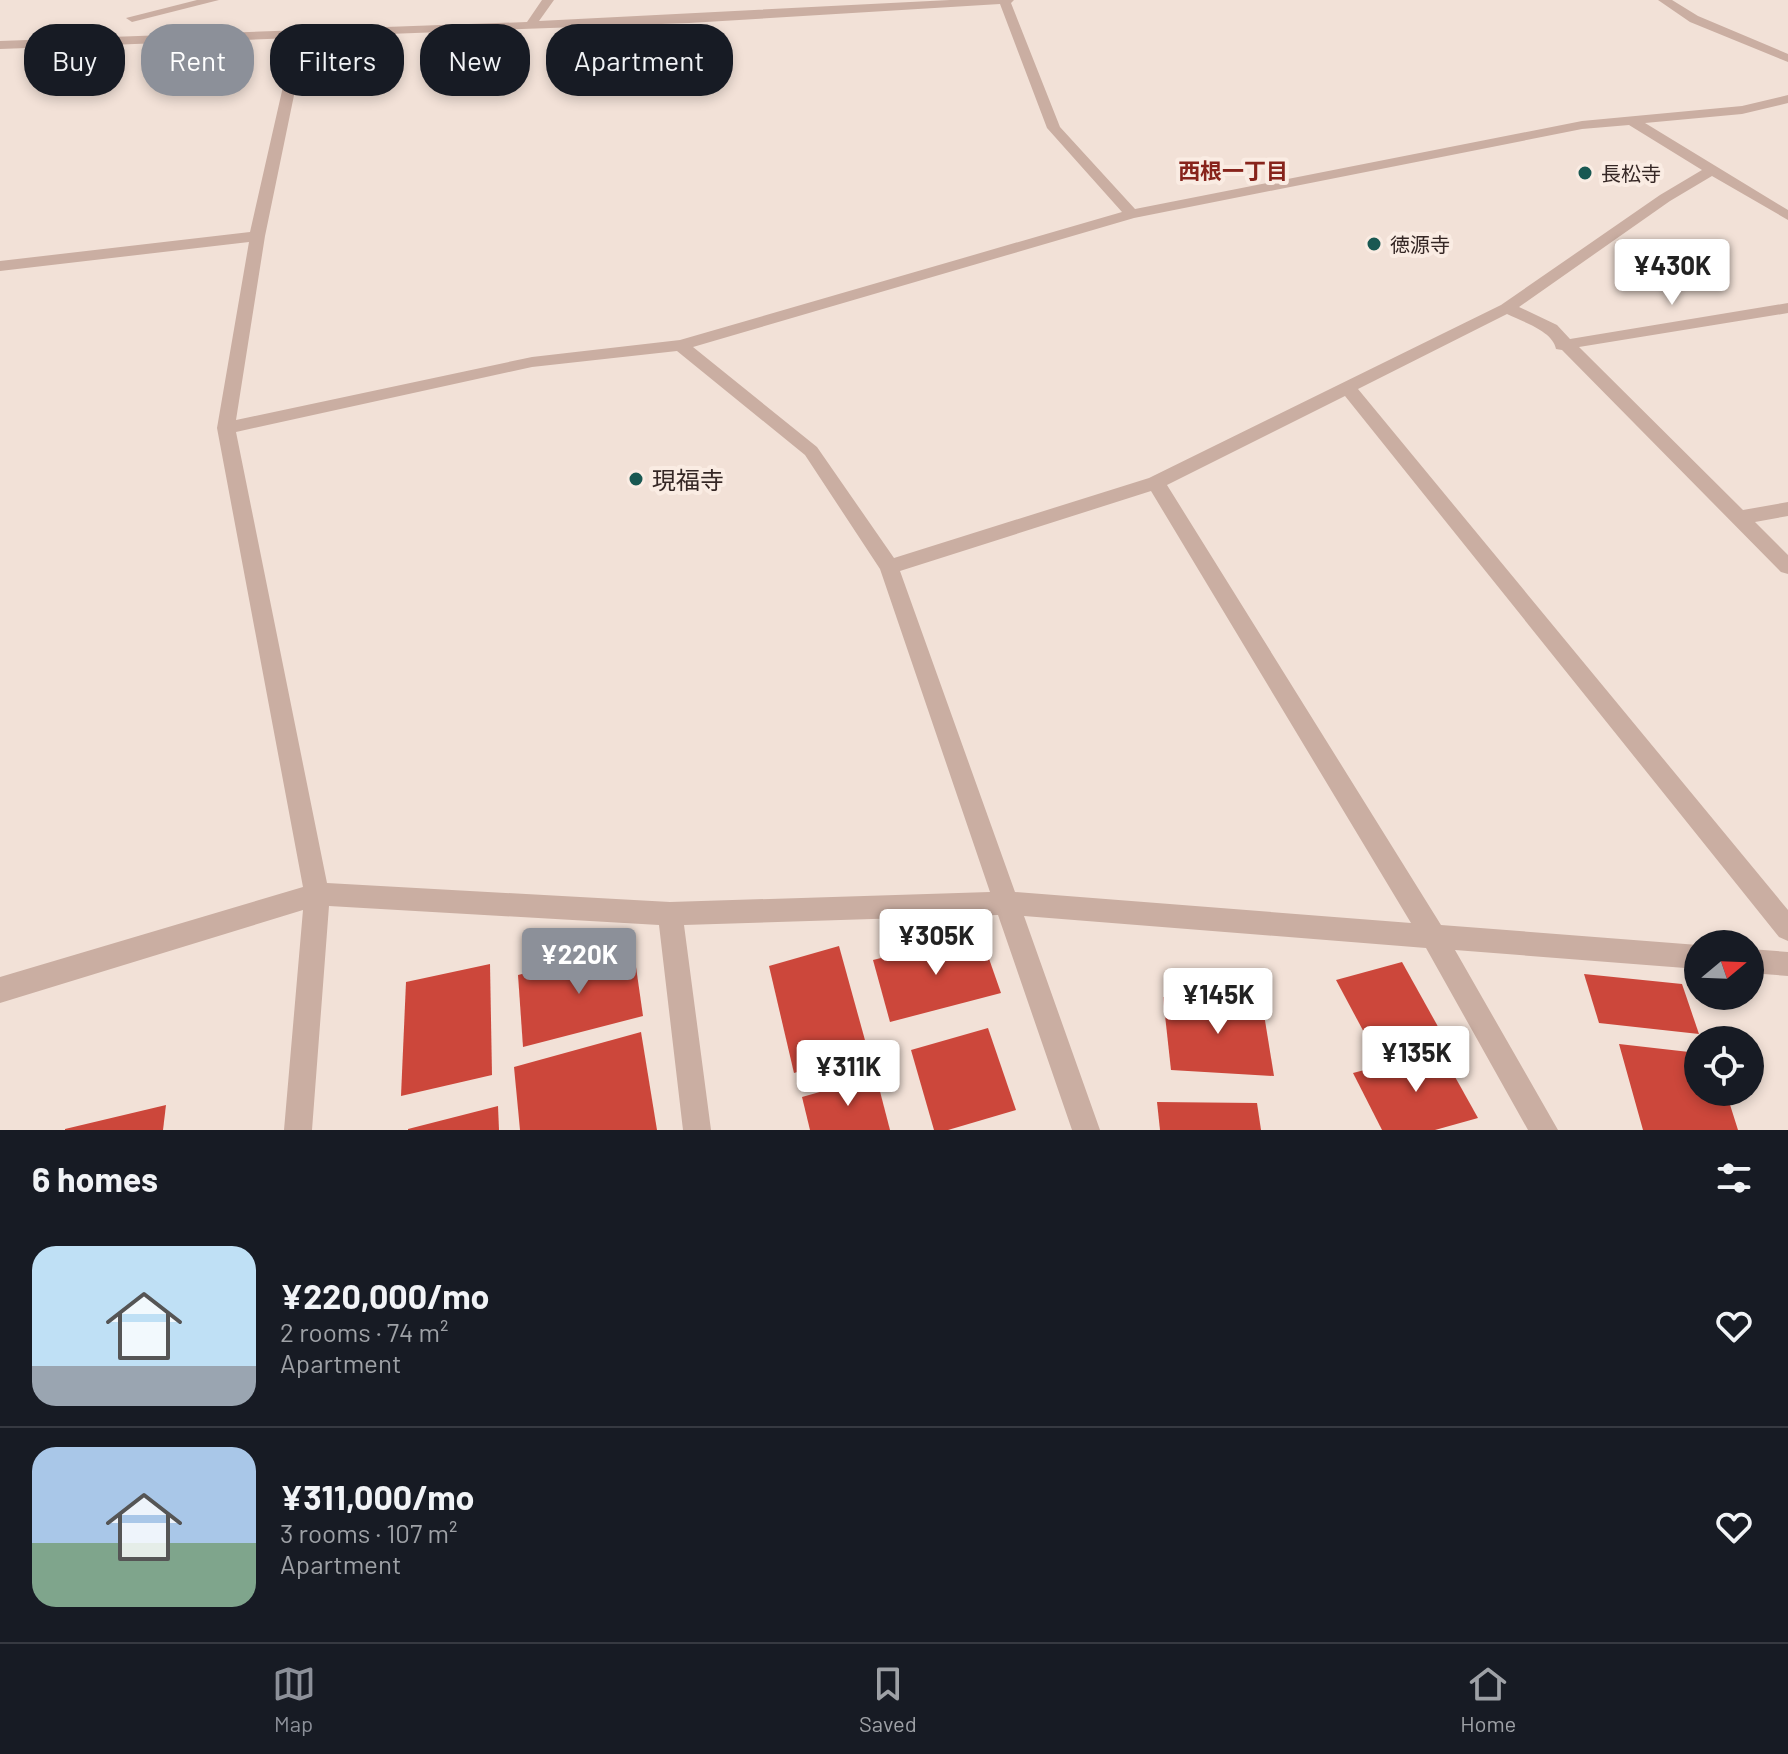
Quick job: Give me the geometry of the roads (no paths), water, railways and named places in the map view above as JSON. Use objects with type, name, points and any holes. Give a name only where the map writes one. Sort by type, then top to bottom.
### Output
[{"type":"street","points":[[139,39],[130,13],[213,0]]},
{"type":"street","points":[[531,24],[548,0]]},
{"type":"street","points":[[404,30],[1006,0],[1054,128],[1132,214]]},
{"type":"street","points":[[1664,0],[1694,19],[1788,58]]},
{"type":"street","points":[[0,45],[270,35]]},
{"type":"street","points":[[287,96],[257,236],[226,428],[317,894],[298,1130]]},
{"type":"street","points":[[226,428],[532,362],[681,345],[1132,214],[1582,125],[1742,110],[1788,99]]},
{"type":"street","points":[[1632,121],[1788,216]]},
{"type":"street","points":[[889,567],[1156,483],[1507,308],[1665,198],[1712,170]]},
{"type":"street","points":[[0,266],[257,236]]},
{"type":"street","points":[[1507,308],[1551,329],[1562,345],[1788,567]]},
{"type":"street","points":[[1562,345],[1788,308]]},
{"type":"street","points":[[681,345],[811,451],[889,567],[1086,1130]]},
{"type":"street","points":[[1349,389],[1788,929]]},
{"type":"street","points":[[1156,483],[1432,934],[1544,1130]]},
{"type":"street","points":[[1739,518],[1788,509]]},
{"type":"street","points":[[0,990],[317,894],[670,914],[1005,903],[1684,956]]},
{"type":"street","points":[[670,914],[697,1130]]},
{"type":"street","points":[[1764,962],[1788,964]]},
{"type":"place","name":"長松寺","points":[[1585,173]]},
{"type":"place","name":"徳源寺","points":[[1374,244]]},
{"type":"place","name":"現福寺","points":[[636,479]]},
{"type":"district","name":"西根一丁目","points":[[1233,170]]}]
